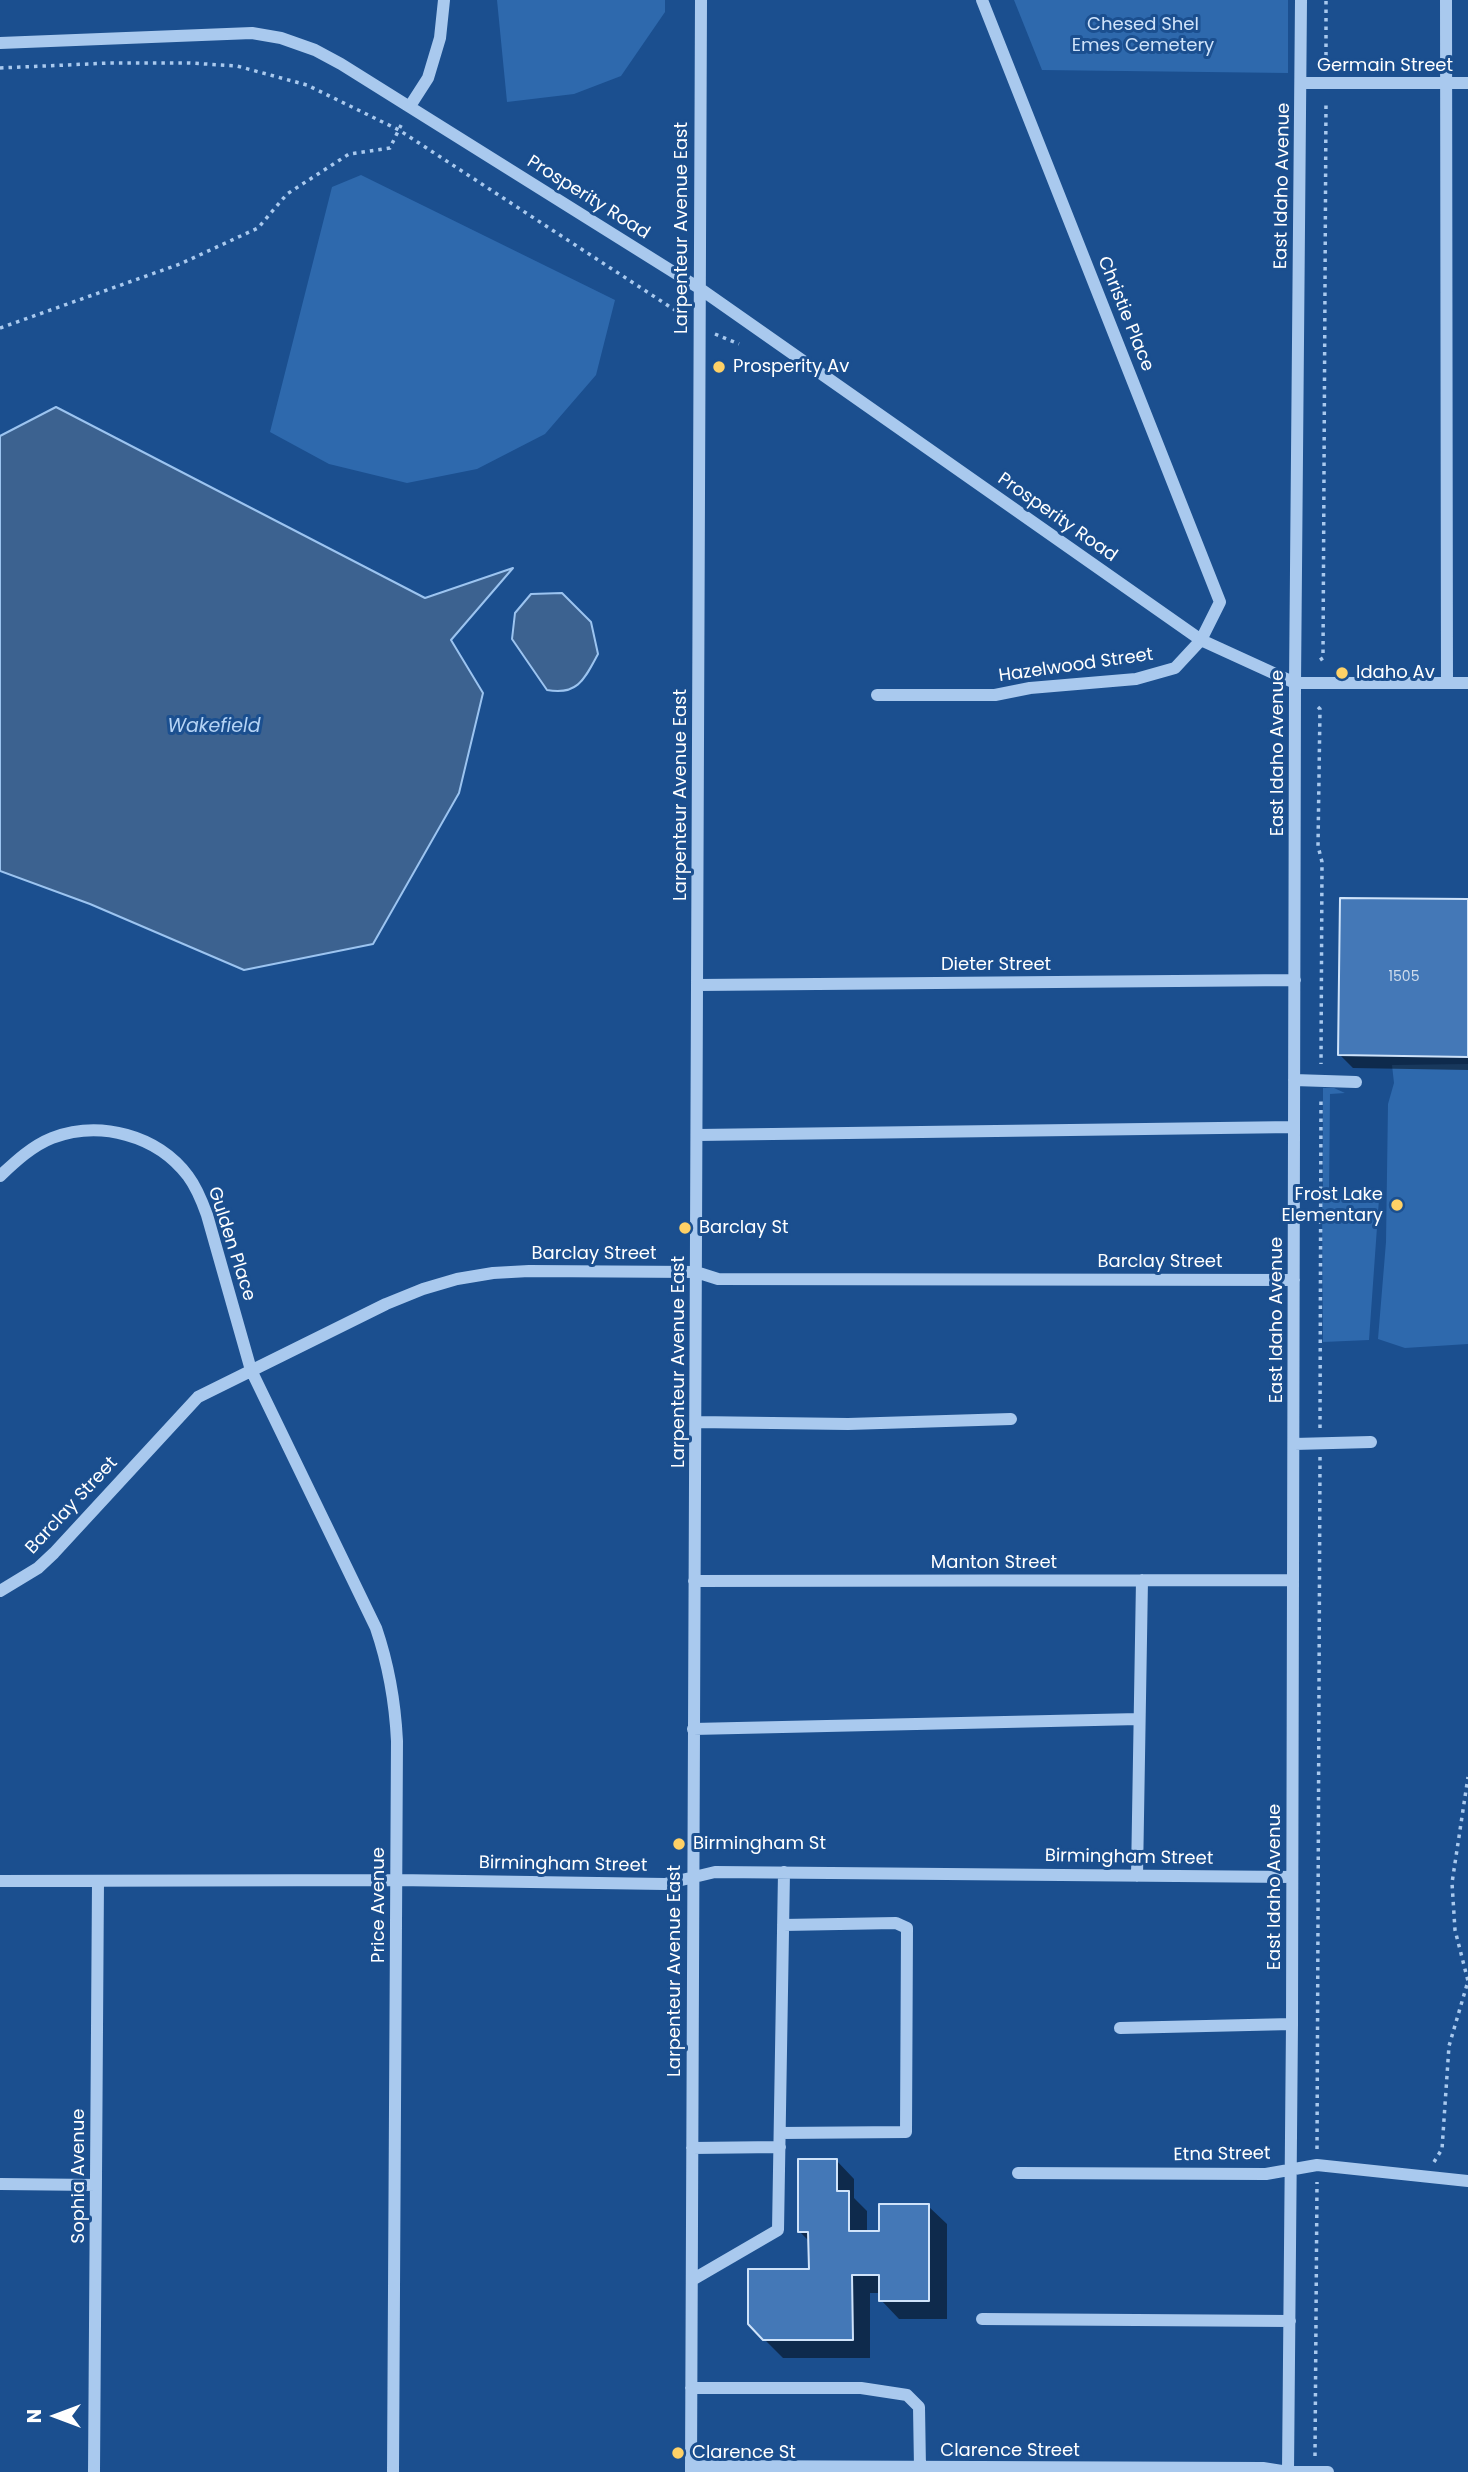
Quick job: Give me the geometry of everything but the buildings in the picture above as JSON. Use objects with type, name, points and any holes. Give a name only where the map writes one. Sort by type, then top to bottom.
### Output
[{"type":"street","points":[[410,106],[428,78],[440,38],[444,0]]},
{"type":"street","name":"Larpenteur Avenue East","points":[[691,2469],[701,0]]},
{"type":"street","name":"Christie Place","points":[[982,0],[1220,602],[1200,640]]},
{"type":"street","name":"East Idaho Avenue","points":[[1288,2472],[1301,0]]},
{"type":"street","points":[[1446,0],[1447,683]]},
{"type":"street","name":"Prosperity Road","points":[[0,43],[252,33],[281,38],[315,50],[410,106],[699,288],[1200,640]]},
{"type":"street","name":"Germain Street","points":[[1301,83],[1468,83]]},
{"type":"street","points":[[1200,640],[1296,683],[1468,683]]},
{"type":"street","name":"Hazelwood Street","points":[[877,695],[995,695],[1030,688],[1136,679],[1175,668],[1200,640]]},
{"type":"street","name":"Dieter Street","points":[[698,985],[1295,980]]},
{"type":"street","points":[[1294,1080],[1356,1082]]},
{"type":"street","points":[[698,1135],[1294,1126]]},
{"type":"street","name":"Gulden Place","points":[[0,1176],[32,1149],[51,1139],[72,1132],[93,1130],[136,1137],[173,1160],[188,1176],[207,1215],[251,1370]]},
{"type":"street","name":"Barclay Street","points":[[0,1591],[38,1568],[54,1553],[198,1396],[386,1304],[457,1279],[529,1271],[696,1272],[718,1279],[1294,1280]]},
{"type":"street","name":"Price Avenue","points":[[251,1370],[376,1628],[388,1663],[395,1698],[397,1741],[393,2472]]},
{"type":"street","points":[[696,1422],[848,1423],[1011,1419]]},
{"type":"street","points":[[1294,1444],[1371,1442]]},
{"type":"street","points":[[1137,1876],[1142,1580]]},
{"type":"street","name":"Manton Street","points":[[694,1581],[1293,1580]]},
{"type":"street","points":[[693,1729],[1139,1719]]},
{"type":"street","name":"Birmingham Street","points":[[0,1881],[396,1880],[665,1884],[715,1872],[1293,1877]]},
{"type":"street","points":[[692,2280],[778,2230],[784,1872]]},
{"type":"street","name":"Sophia Avenue","points":[[94,2472],[98,1881]]},
{"type":"street","points":[[692,2148],[906,2132],[907,1928],[896,1923],[783,1925]]},
{"type":"street","points":[[1120,2028],[1292,2024]]},
{"type":"street","name":"Etna Street","points":[[1018,2173],[1266,2174],[1317,2165],[1468,2181]]},
{"type":"street","points":[[0,2184],[96,2185]]},
{"type":"street","points":[[982,2319],[1290,2321]]},
{"type":"street","points":[[691,2388],[861,2388],[907,2395],[919,2407],[920,2468]]},
{"type":"street","name":"Clarence Street","points":[[691,2469],[1263,2468],[1288,2472],[1328,2472]]},
{"type":"path","points":[[1326,0],[1326,64]]},
{"type":"path","points":[[0,68],[110,63],[190,63],[237,66],[307,85],[398,130],[699,326],[739,344]]},
{"type":"path","points":[[1320,660],[1323,657],[1326,102]]},
{"type":"path","points":[[0,328],[180,264],[258,228],[287,194],[349,154],[390,148],[410,106]]},
{"type":"path","points":[[1314,644],[1323,644]]},
{"type":"path","points":[[1315,2456],[1322,862],[1318,846],[1318,707]]},
{"type":"path","points":[[1422,2161],[1434,2162],[1442,2149],[1448,2046],[1468,1981],[1455,1930],[1452,1883],[1468,1777]]},
{"type":"path","points":[[1310,1855],[1318,1852]]},
{"type":"green space","points":[[497,0],[665,0],[665,12],[621,76],[574,94],[507,102]]},
{"type":"green space","name":"Chesed Shel Emes Cemetery","points":[[1014,0],[1288,0],[1288,73],[1042,70]]},
{"type":"green space","points":[[361,175],[615,300],[596,375],[545,434],[477,469],[407,483],[329,464],[270,432],[332,187]]},
{"type":"green space","points":[[1468,1064],[1468,1344],[1405,1348],[1378,1339],[1386,1242],[1388,1104],[1394,1083],[1392,1065]]},
{"type":"green space","points":[[1323,1088],[1334,1088],[1345,1093],[1330,1094],[1329,1192],[1323,1192]]},
{"type":"green space","points":[[1322,1199],[1379,1199],[1369,1340],[1323,1342]]},
{"type":"water","name":"Wakefield","points":[[56,407],[425,598],[513,568],[451,640],[483,693],[459,793],[373,944],[244,970],[90,904],[0,871],[0,436]]},
{"type":"water","points":[[562,593],[591,622],[598,654],[584,678],[573,688],[547,690],[512,639],[515,613],[531,594]]},
{"type":"place","name":"Prosperity Av","points":[[719,367]]},
{"type":"place","name":"Idaho Av","points":[[1342,673]]},
{"type":"place","name":"Frost Lake Elementary","points":[[1397,1205]]},
{"type":"place","name":"Barclay St","points":[[685,1228]]},
{"type":"place","name":"Birmingham St","points":[[679,1844]]},
{"type":"place","name":"Clarence St","points":[[678,2453]]}]
